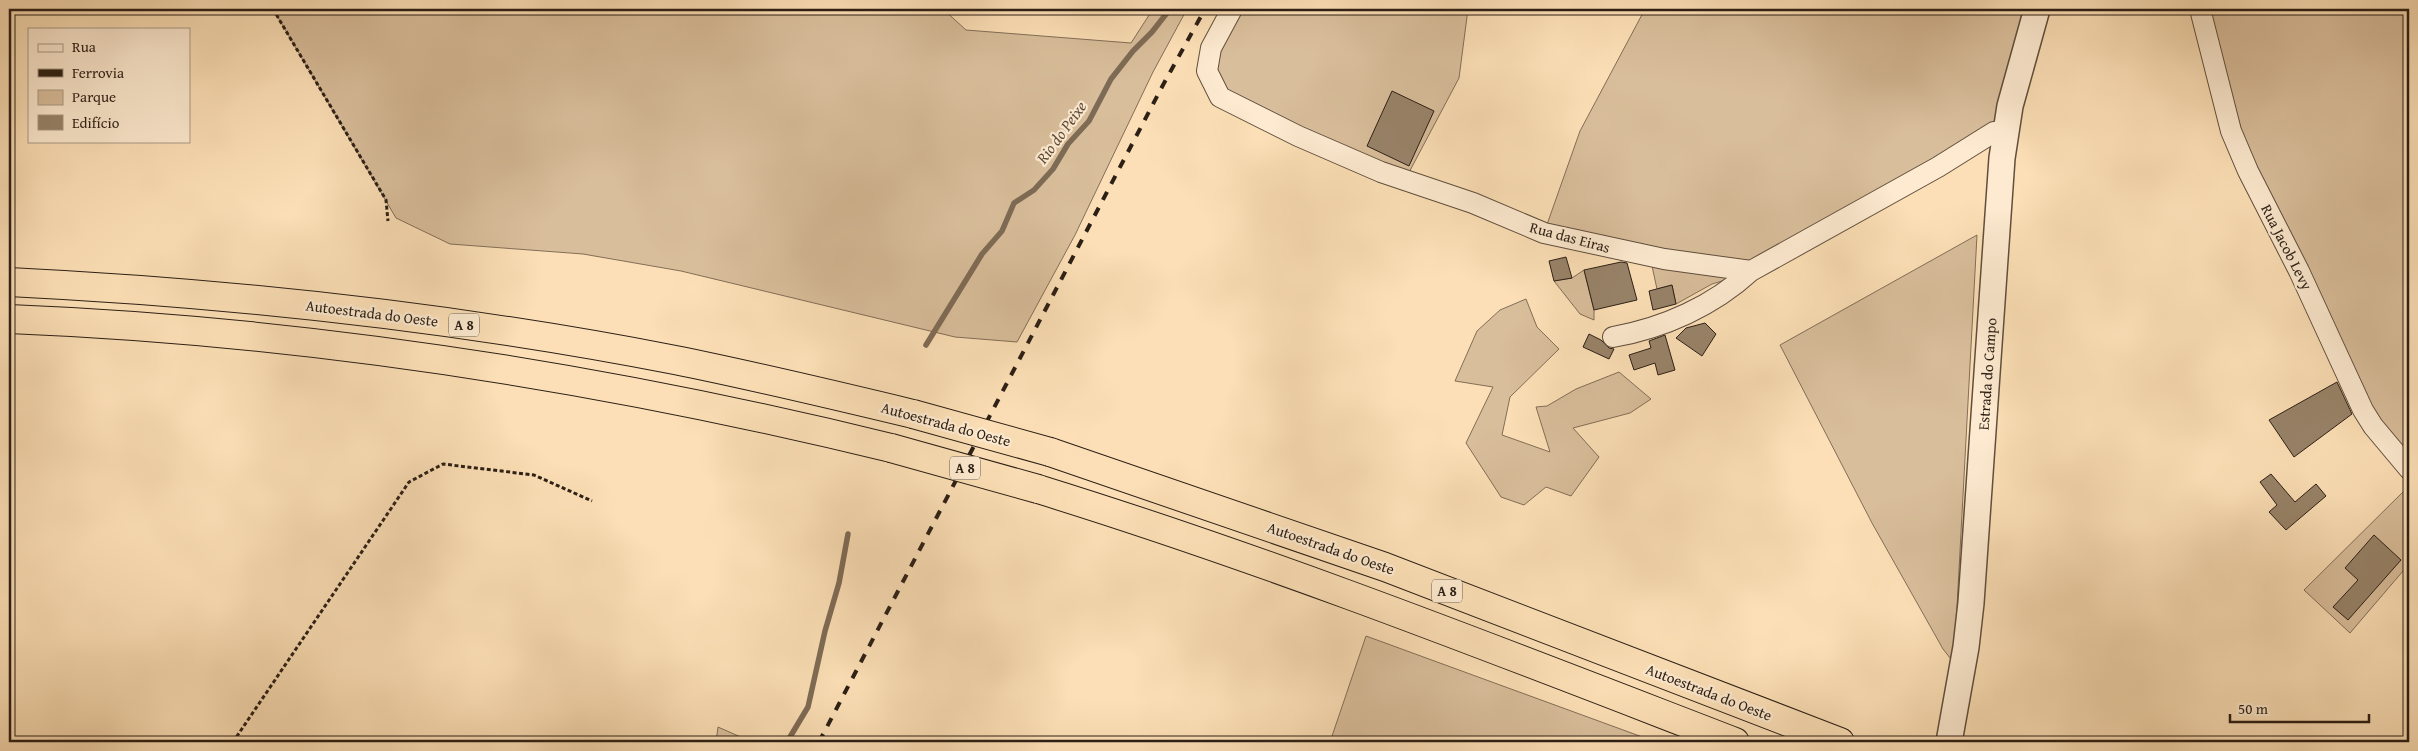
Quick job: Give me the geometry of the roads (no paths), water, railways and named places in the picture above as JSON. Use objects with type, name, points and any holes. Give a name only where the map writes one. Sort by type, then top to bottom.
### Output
[{"type":"highway","name":"Autoestrada do Oeste","points":[[9,282],[212,294],[445,322],[676,360],[913,414],[1050,452],[1385,567],[1840,742]]},
{"type":"highway","name":"A 8","points":[[9,319],[150,327],[385,350],[558,377],[664,397],[805,427],[891,448],[1038,489],[1145,522],[1283,570],[1477,642],[1735,742]]},
{"type":"street","name":"Rua das Eiras","points":[[1232,9],[1211,48],[1207,71],[1220,97],[1298,136],[1381,172],[1474,203],[1544,233],[1664,260],[1751,271]]},
{"type":"street","name":"Estrada do Campo","points":[[1949,742],[1965,657],[1971,603],[2005,131],[2010,106],[2037,9]]},
{"type":"street","name":"Rua Jacob Levy","points":[[2200,9],[2230,131],[2248,171],[2299,271],[2363,410],[2372,426],[2409,469]]},
{"type":"street","points":[[1613,337],[1639,332],[1684,315],[1731,290],[1751,271],[1938,167],[1994,132],[2005,131]]},
{"type":"waterway","name":"Rio do Peixe","points":[[926,345],[982,254],[1002,231],[1014,203],[1034,190],[1053,169],[1068,144],[1089,121],[1111,79],[1170,9]]},
{"type":"waterway","points":[[787,742],[808,707],[825,631],[839,583],[848,534]]},
{"type":"railway","points":[[819,742],[1163,85],[1205,9]]}]
